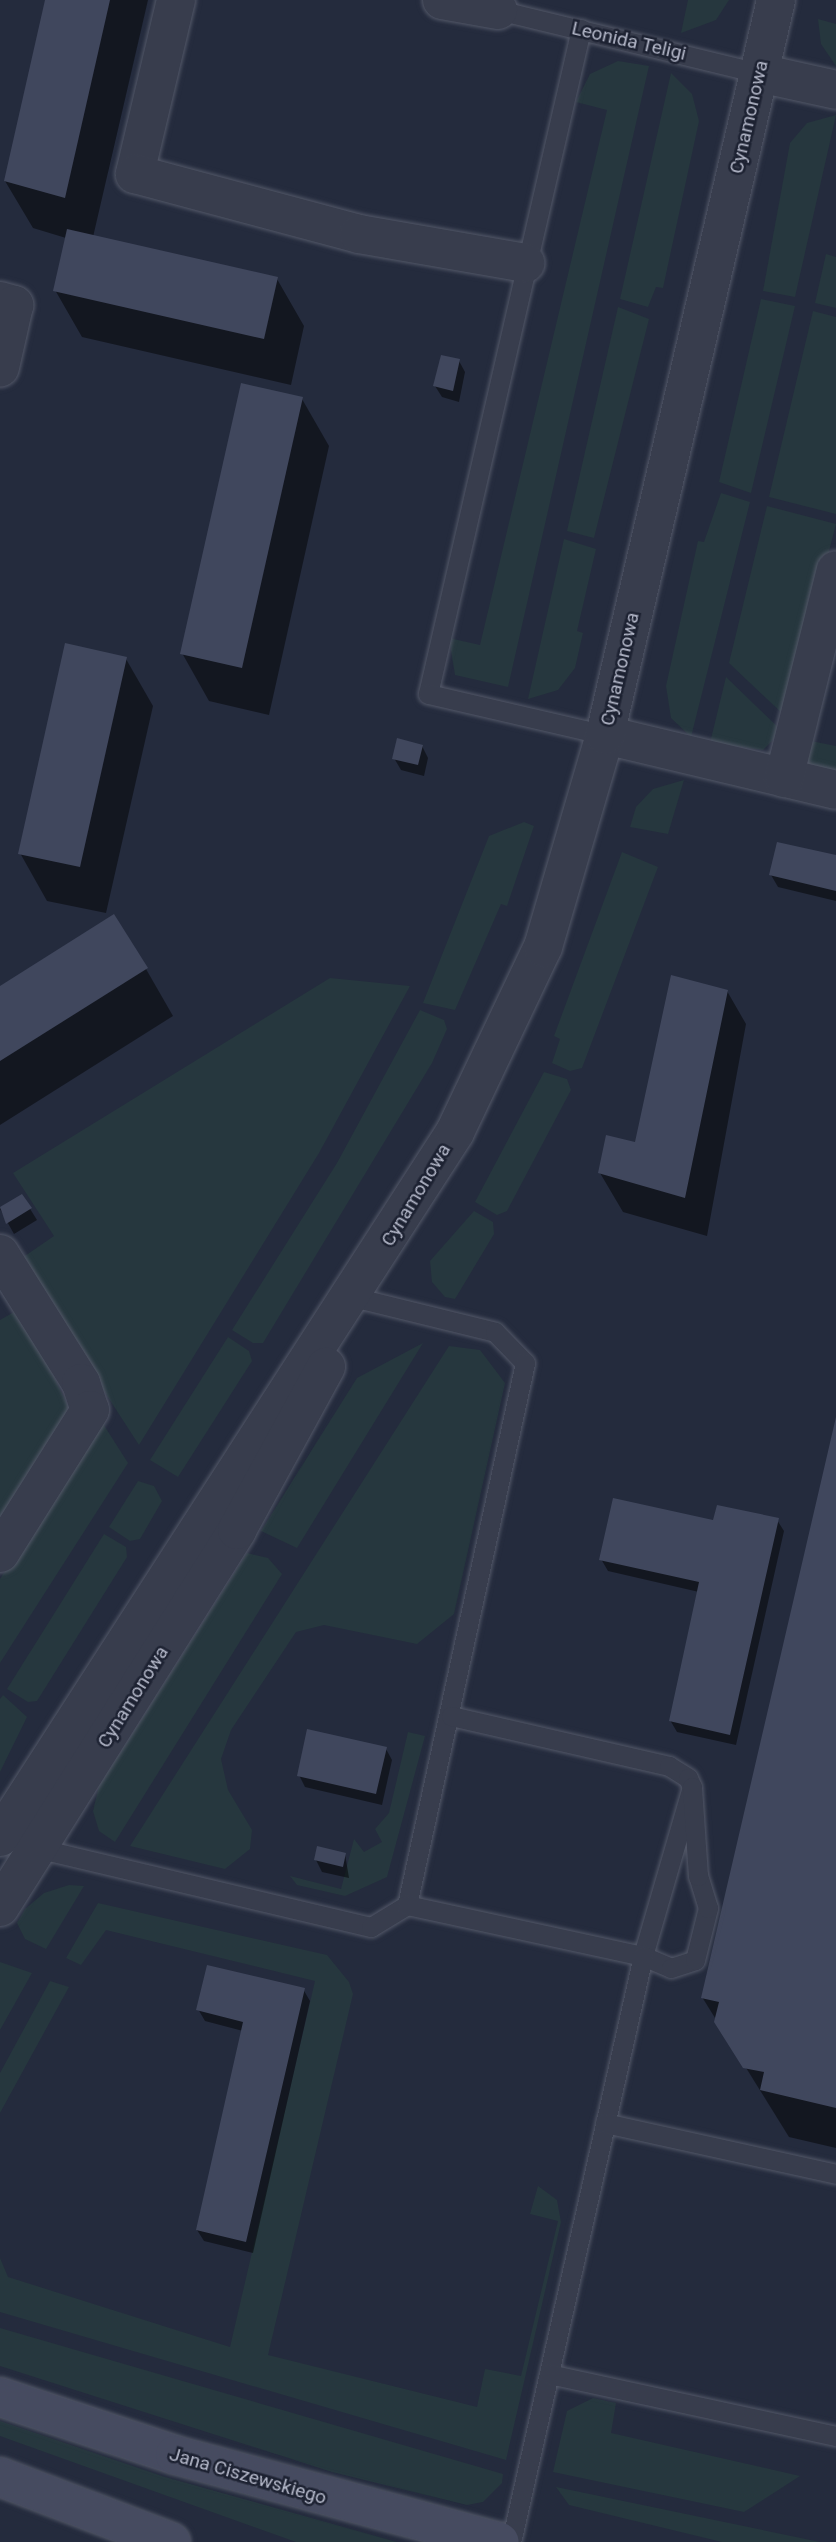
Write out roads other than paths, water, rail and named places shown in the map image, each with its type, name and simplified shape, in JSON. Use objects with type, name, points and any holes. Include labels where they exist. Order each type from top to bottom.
[{"type":"street","points":[[176,0],[135,174],[359,234],[525,263]]},
{"type":"street","points":[[442,0],[498,10]]},
{"type":"street","name":"Cynamonowa","points":[[0,1838],[318,1338],[353,1297],[455,1132],[543,947],[605,735],[776,0]]},
{"type":"street","points":[[759,73],[836,90]]},
{"type":"street","points":[[0,301],[14,305],[0,368]]},
{"type":"street","points":[[784,778],[836,570]]},
{"type":"street","points":[[605,735],[836,790]]},
{"type":"street","points":[[0,1254],[81,1383],[90,1410],[0,1553]]},
{"type":"street","name":"Cynamonowa","points":[[0,1907],[265,1482],[345,1331],[353,1297]]},
{"type":"street","name":"Jana Ciszewskiego","points":[[0,2397],[175,2455],[500,2542]]},
{"type":"street","points":[[0,2477],[171,2542]]},
{"type":"lane","name":"Leonida Teligi","points":[[498,10],[759,73]]},
{"type":"lane","points":[[580,29],[428,694],[605,735]]},
{"type":"lane","points":[[353,1297],[495,1332],[525,1363],[451,1716],[407,1905]]},
{"type":"lane","points":[[0,1838],[371,1927],[407,1905],[643,1956],[671,1968],[695,1960],[708,1908],[698,1877],[692,1787],[669,1766],[451,1716]]},
{"type":"lane","points":[[512,2542],[643,1956],[692,1787]]},
{"type":"lane","points":[[606,2123],[836,2174]]},
{"type":"lane","points":[[549,2374],[836,2436]]}]
